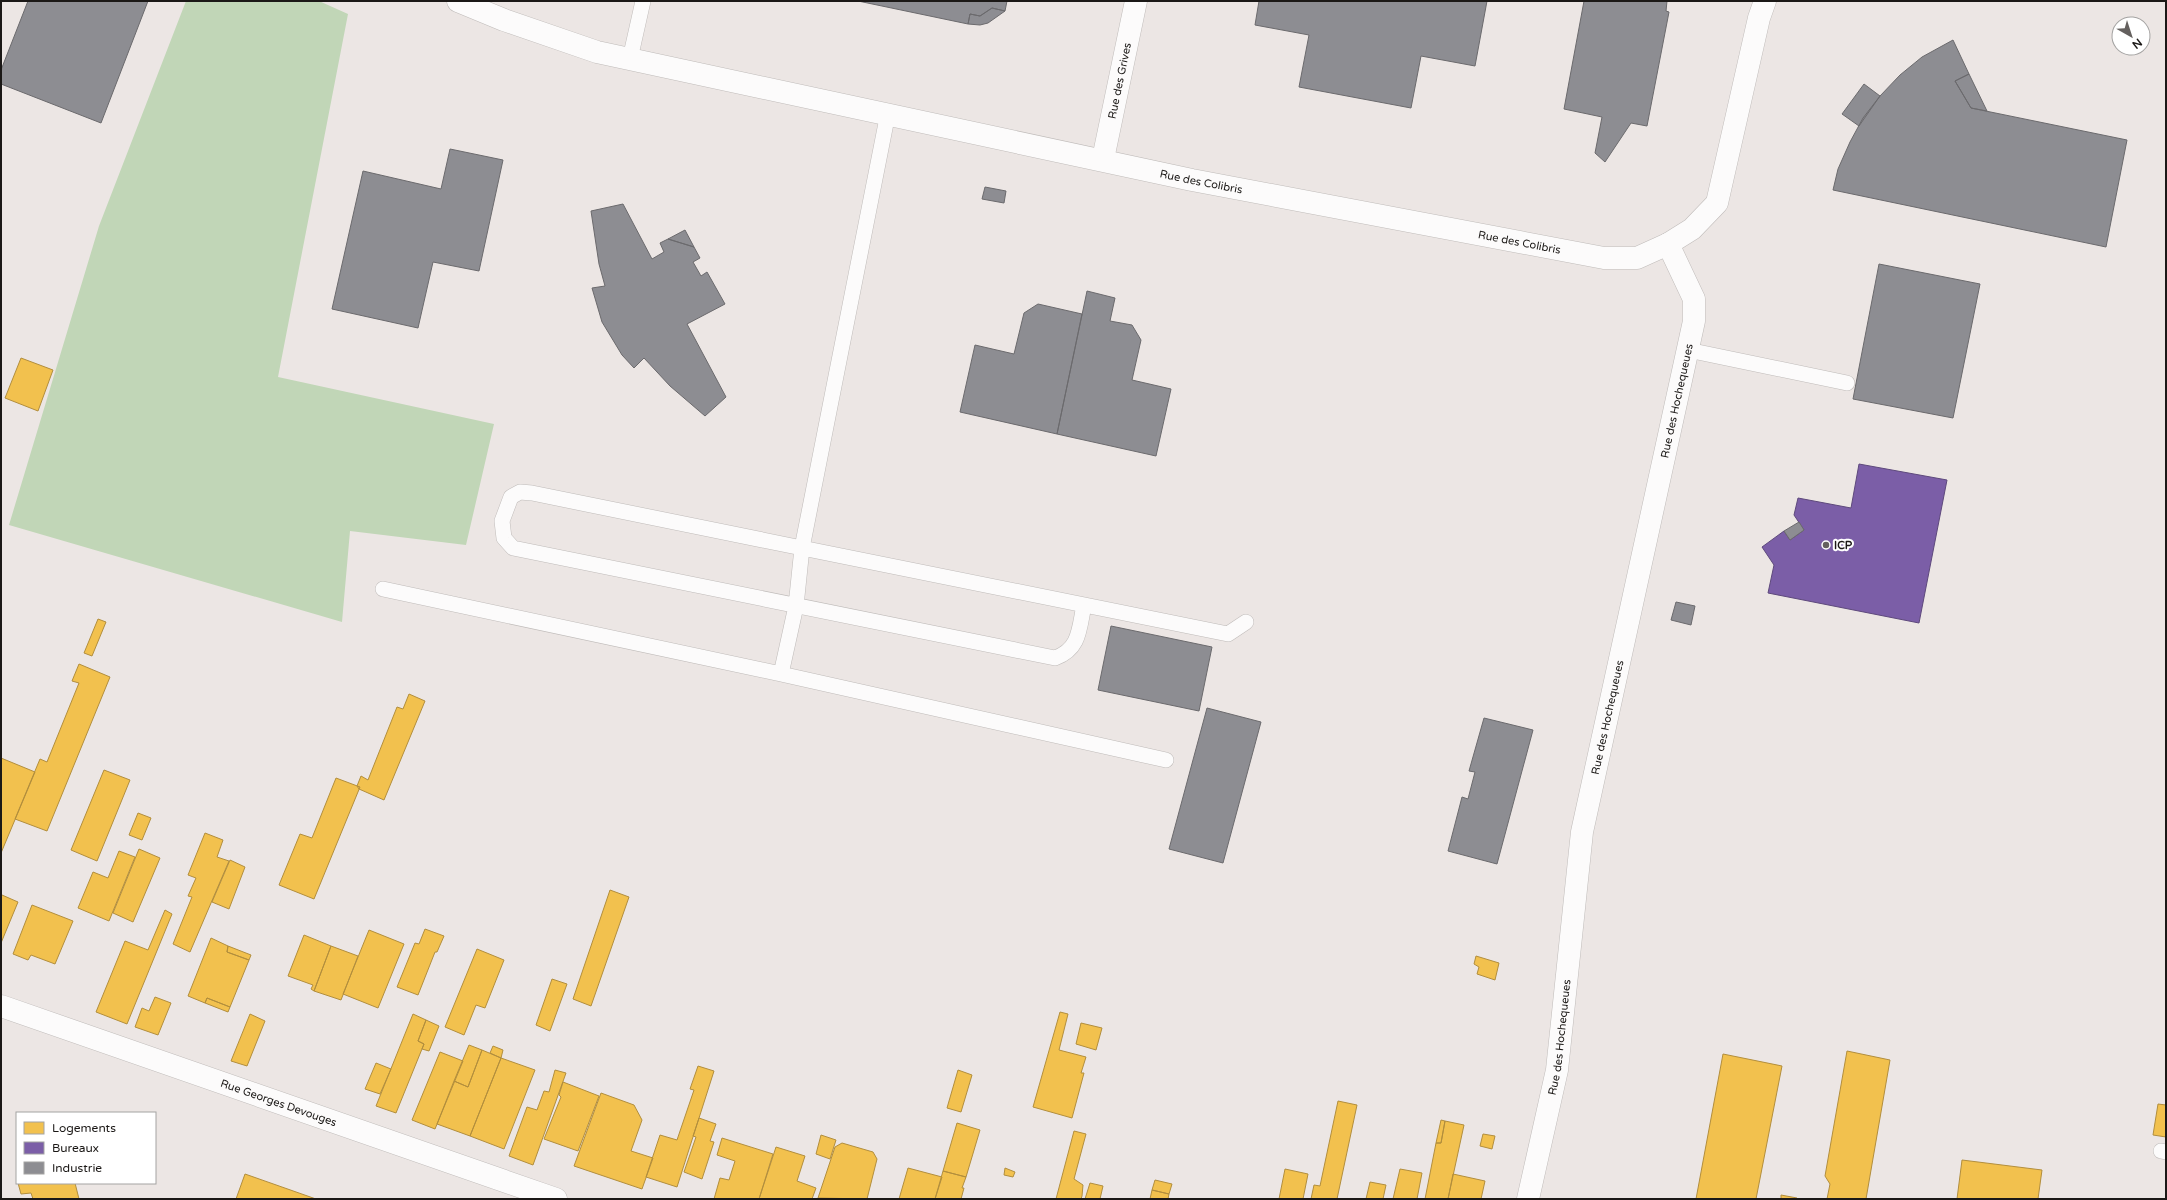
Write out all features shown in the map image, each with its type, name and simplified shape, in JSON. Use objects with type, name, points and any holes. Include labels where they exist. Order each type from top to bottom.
[{"type":"street","name":"Rue des Colibris","points":[[459,1],[504,20],[597,52],[1103,159],[1192,180],[1604,258],[1637,258],[1668,244],[1692,229],[1717,203],[1764,1]]},
{"type":"street","name":"Rue des Grives","points":[[1103,159],[1136,1]]},
{"type":"street","name":"Rue des Hochequeues","points":[[1528,1199],[1557,1070],[1582,832],[1694,321],[1694,299],[1668,244]]},
{"type":"street","name":"Rue Georges Devouges","points":[[1,1006],[556,1199]]},
{"type":"lane","points":[[630,59],[644,1]]},
{"type":"lane","points":[[781,674],[796,606],[802,548],[888,113]]},
{"type":"lane","points":[[1688,350],[1847,383]]},
{"type":"lane","points":[[1084,605],[1077,641],[1066,654],[1055,658],[513,548],[504,538],[502,521],[511,497],[520,492],[532,493],[1228,634],[1246,622]]},
{"type":"lane","points":[[383,589],[781,674],[1166,760]]},
{"type":"green space","points":[[186,1],[319,1],[348,14],[278,377],[494,424],[466,545],[350,531],[342,622],[9,525],[99,226]]},
{"type":"building: Logements","points":[[21,358],[53,370],[38,411],[5,398]]},
{"type":"building: Logements","points":[[98,619],[106,622],[92,656],[84,653]]},
{"type":"building: Logements","points":[[79,664],[110,677],[47,831],[15,819],[40,759],[47,762],[79,683],[72,681]]},
{"type":"building: Logements","points":[[409,694],[425,701],[384,800],[359,789],[357,786],[361,776],[368,780],[397,707],[403,709]]},
{"type":"building: Logements","points":[[1,758],[35,772],[1,853]]},
{"type":"building: Logements","points":[[104,770],[130,780],[97,861],[71,850]]},
{"type":"building: Logements","points":[[336,778],[360,787],[314,899],[279,885],[300,834],[312,838]]},
{"type":"building: Logements","points":[[138,813],[151,818],[142,840],[129,835]]},
{"type":"building: Logements","points":[[205,833],[223,840],[217,857],[229,861],[190,952],[173,944],[192,897],[188,896],[196,878],[188,875]]},
{"type":"building: Logements","points":[[139,849],[160,858],[133,922],[113,913]]},
{"type":"building: Logements","points":[[119,851],[135,857],[109,921],[78,908],[93,872],[108,878]]},
{"type":"building: Logements","points":[[230,860],[245,867],[229,909],[212,902]]},
{"type":"building: Logements","points":[[610,890],[629,897],[591,1006],[573,999]]},
{"type":"building: Logements","points":[[2,895],[18,902],[1,943],[1,896]]},
{"type":"building: Logements","points":[[32,905],[73,921],[55,964],[31,955],[28,960],[13,954]]},
{"type":"building: Logements","points":[[165,910],[172,914],[127,1024],[96,1012],[125,941],[148,950]]},
{"type":"building: Logements","points":[[425,929],[444,936],[437,952],[435,952],[418,995],[397,987],[415,943],[419,944]]},
{"type":"building: Logements","points":[[369,930],[404,944],[378,1008],[343,994]]},
{"type":"building: Logements","points":[[304,935],[331,946],[314,991],[311,989],[313,985],[288,976]]},
{"type":"building: Logements","points":[[211,938],[228,946],[227,952],[249,960],[230,1007],[207,998],[205,1003],[188,996]]},
{"type":"building: Logements","points":[[228,946],[251,955],[249,960],[227,952]]},
{"type":"building: Logements","points":[[331,946],[358,956],[341,1000],[314,991]]},
{"type":"building: Logements","points":[[477,949],[504,960],[485,1008],[476,1005],[464,1035],[445,1027]]},
{"type":"building: Logements","points":[[1476,956],[1499,963],[1495,980],[1477,974],[1479,967],[1474,964]]},
{"type":"building: Logements","points":[[552,979],[567,984],[550,1031],[536,1025]]},
{"type":"building: Logements","points":[[155,997],[171,1003],[158,1035],[135,1027],[142,1008],[149,1011]]},
{"type":"building: Logements","points":[[207,998],[230,1007],[228,1012],[205,1003]]},
{"type":"building: Logements","points":[[1060,1012],[1068,1014],[1059,1050],[1086,1057],[1081,1073],[1084,1073],[1072,1118],[1033,1107]]},
{"type":"building: Logements","points":[[250,1014],[265,1021],[247,1066],[231,1061]]},
{"type":"building: Logements","points":[[413,1014],[426,1020],[418,1041],[424,1044],[396,1113],[376,1106]]},
{"type":"building: Logements","points":[[426,1020],[439,1026],[429,1051],[422,1049],[424,1044],[418,1041]]},
{"type":"building: Logements","points":[[1081,1023],[1102,1028],[1096,1050],[1076,1044]]},
{"type":"building: Logements","points":[[469,1045],[482,1050],[468,1087],[454,1081]]},
{"type":"building: Logements","points":[[493,1046],[503,1050],[501,1058],[490,1053]]},
{"type":"building: Logements","points":[[482,1050],[501,1058],[470,1136],[437,1124],[454,1081],[468,1087]]},
{"type":"building: Logements","points":[[1847,1051],[1890,1060],[1866,1199],[1827,1199],[1830,1184],[1825,1176]]},
{"type":"building: Logements","points":[[440,1052],[463,1061],[435,1129],[412,1120]]},
{"type":"building: Logements","points":[[1723,1054],[1782,1066],[1756,1199],[1696,1199]]},
{"type":"building: Logements","points":[[501,1058],[535,1070],[504,1149],[470,1136]]},
{"type":"building: Logements","points":[[376,1063],[391,1069],[380,1094],[365,1089]]},
{"type":"building: Logements","points":[[698,1066],[714,1071],[677,1187],[646,1177],[660,1135],[677,1140],[694,1090],[690,1089]]},
{"type":"building: Logements","points":[[555,1070],[566,1073],[533,1165],[509,1156],[527,1107],[537,1110],[544,1091],[549,1092]]},
{"type":"building: Logements","points":[[958,1070],[972,1075],[961,1112],[947,1108]]},
{"type":"building: Logements","points":[[563,1082],[599,1096],[578,1151],[544,1139],[561,1097],[559,1095]]},
{"type":"building: Logements","points":[[601,1093],[634,1105],[642,1120],[631,1151],[653,1158],[642,1189],[574,1166]]},
{"type":"building: Logements","points":[[1338,1101],[1357,1105],[1337,1199],[1311,1199],[1314,1185],[1320,1186]]},
{"type":"building: Logements","points":[[2158,1104],[2166,1105],[2166,1137],[2153,1135]]},
{"type":"building: Logements","points":[[699,1118],[716,1124],[710,1141],[714,1142],[702,1179],[684,1172],[696,1137],[693,1136]]},
{"type":"building: Logements","points":[[1441,1120],[1445,1121],[1441,1143],[1436,1143]]},
{"type":"building: Logements","points":[[1445,1121],[1464,1125],[1448,1199],[1425,1199],[1436,1143],[1441,1143]]},
{"type":"building: Logements","points":[[957,1123],[980,1130],[966,1177],[943,1171]]},
{"type":"building: Logements","points":[[1074,1131],[1086,1134],[1074,1179],[1083,1185],[1082,1196],[1081,1199],[1056,1199]]},
{"type":"building: Logements","points":[[1483,1134],[1495,1136],[1492,1149],[1480,1146]]},
{"type":"building: Logements","points":[[821,1135],[836,1140],[830,1159],[816,1154]]},
{"type":"building: Logements","points":[[722,1138],[773,1154],[759,1199],[714,1199],[720,1178],[729,1180],[735,1161],[717,1155]]},
{"type":"building: Logements","points":[[842,1143],[873,1152],[877,1159],[867,1199],[818,1198],[835,1147]]},
{"type":"building: Logements","points":[[776,1147],[805,1156],[797,1181],[816,1188],[812,1199],[759,1199]]},
{"type":"building: Logements","points":[[1962,1160],[2042,1170],[2038,1199],[1957,1199]]},
{"type":"building: Logements","points":[[908,1168],[942,1177],[935,1199],[899,1199]]},
{"type":"building: Logements","points":[[1005,1168],[1015,1172],[1013,1177],[1004,1175]]},
{"type":"building: Logements","points":[[1285,1169],[1308,1174],[1303,1199],[1279,1199]]},
{"type":"building: Logements","points":[[1400,1169],[1422,1173],[1417,1199],[1393,1199]]},
{"type":"building: Logements","points":[[943,1171],[966,1177],[962,1188],[964,1188],[961,1199],[935,1199]]},
{"type":"building: Logements","points":[[245,1174],[316,1199],[236,1199]]},
{"type":"building: Logements","points":[[1453,1174],[1485,1181],[1481,1199],[1448,1199]]},
{"type":"building: Logements","points":[[1155,1180],[1172,1184],[1169,1194],[1152,1190]]},
{"type":"building: Logements","points":[[1370,1182],[1386,1185],[1383,1199],[1366,1199]]},
{"type":"building: Logements","points":[[1090,1183],[1103,1186],[1100,1199],[1085,1199]]},
{"type":"building: Logements","points":[[18,1184],[75,1184],[79,1199],[33,1199],[31,1193],[21,1194]]},
{"type":"building: Logements","points":[[1152,1190],[1169,1194],[1168,1199],[1150,1199]]},
{"type":"building: Logements","points":[[1781,1195],[1797,1198],[1797,1199],[1781,1199]]},
{"type":"building: Bureaux","points":[[1859,464],[1947,480],[1919,623],[1768,593],[1774,565],[1762,547],[1784,531],[1790,540],[1804,530],[1794,515],[1798,498],[1851,508]]},
{"type":"building: Industrie","points":[[28,1],[148,1],[101,123],[1,84],[1,70]]},
{"type":"building: Industrie","points":[[858,1],[1007,1],[1005,11],[992,8],[980,16],[970,14],[968,24]]},
{"type":"building: Industrie","points":[[1259,1],[1487,1],[1475,66],[1421,56],[1411,108],[1299,87],[1309,35],[1255,25]]},
{"type":"building: Industrie","points":[[1584,1],[1667,1],[1666,11],[1669,12],[1647,126],[1631,123],[1605,162],[1595,153],[1602,117],[1564,109]]},
{"type":"building: Industrie","points":[[992,8],[1005,11],[988,23],[980,25],[968,24],[970,14],[980,16]]},
{"type":"building: Industrie","points":[[1953,40],[1969,74],[1955,81],[1971,108],[2127,140],[2106,247],[1833,190],[1838,169],[1850,142],[1863,118],[1880,96],[1900,75],[1922,57]]},
{"type":"building: Industrie","points":[[1969,74],[1987,111],[1971,108],[1955,81]]},
{"type":"building: Industrie","points":[[1864,84],[1880,96],[1859,126],[1842,114]]},
{"type":"building: Industrie","points":[[450,149],[503,160],[479,271],[433,262],[418,328],[332,309],[363,171],[441,189]]},
{"type":"building: Industrie","points":[[985,187],[1006,191],[1004,203],[982,199]]},
{"type":"building: Industrie","points":[[623,204],[652,259],[664,252],[660,243],[668,239],[694,247],[700,258],[693,262],[701,276],[707,272],[725,304],[687,324],[726,397],[705,416],[670,386],[644,358],[634,368],[622,355],[602,322],[592,288],[605,286],[599,264],[591,211]]},
{"type":"building: Industrie","points":[[685,230],[694,247],[668,239]]},
{"type":"building: Industrie","points":[[1879,264],[1980,284],[1953,418],[1853,399]]},
{"type":"building: Industrie","points":[[1087,291],[1115,298],[1110,321],[1132,325],[1141,340],[1132,380],[1171,389],[1156,456],[1057,434]]},
{"type":"building: Industrie","points":[[1038,304],[1082,314],[1057,434],[960,412],[975,345],[1014,354],[1024,313]]},
{"type":"building: Industrie","points":[[1799,522],[1804,530],[1790,540],[1784,531]]},
{"type":"building: Industrie","points":[[1676,602],[1695,606],[1691,625],[1671,620]]},
{"type":"building: Industrie","points":[[1111,626],[1212,647],[1199,711],[1098,690]]},
{"type":"building: Industrie","points":[[1207,708],[1261,722],[1223,863],[1169,849]]},
{"type":"building: Industrie","points":[[1484,718],[1533,730],[1497,864],[1448,851],[1462,797],[1468,799],[1475,772],[1469,771]]},
{"type":"place","name":"ICP","points":[[1826,545]]}]
